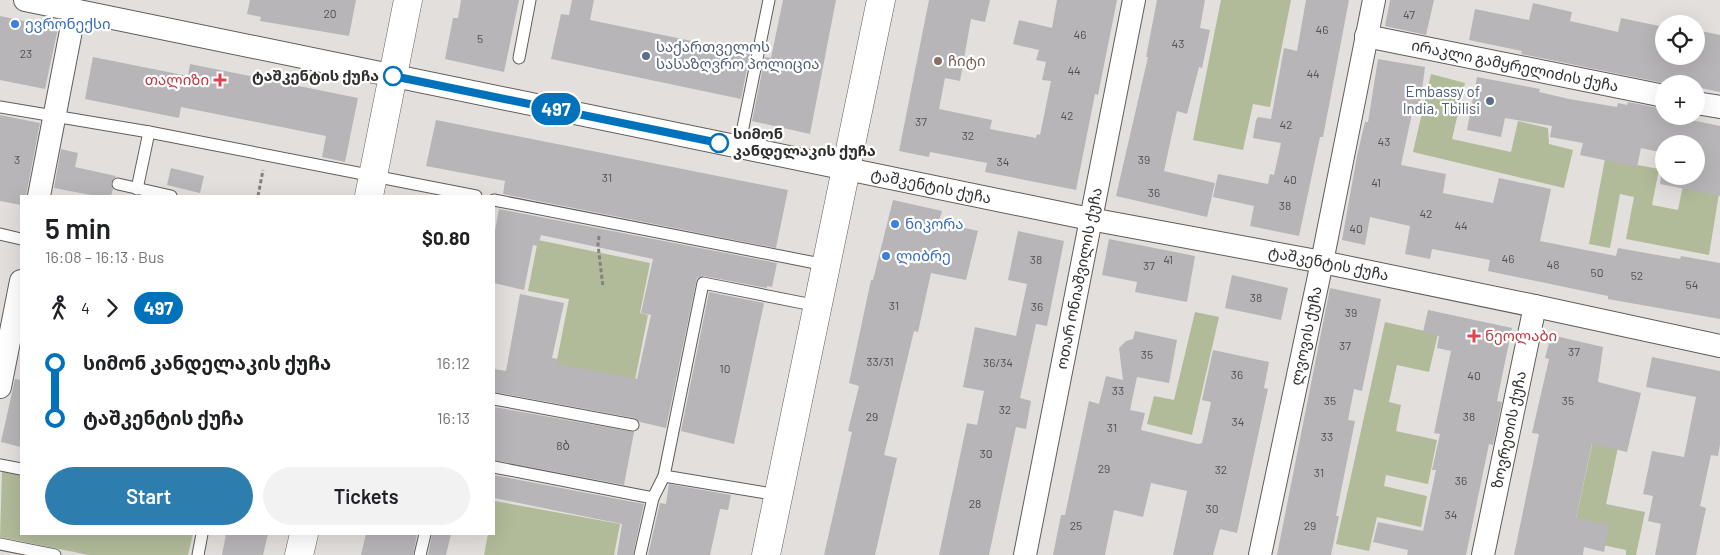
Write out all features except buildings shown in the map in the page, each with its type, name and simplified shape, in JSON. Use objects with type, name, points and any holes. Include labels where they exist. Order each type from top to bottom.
[{"type":"main road","points":[[371,186],[408,0]]},
{"type":"main road","points":[[766,555],[881,0]]},
{"type":"main road","points":[[299,555],[304,535]]},
{"type":"street","name":"ტაშკენტის ქუჩა","points":[[25,0],[1090,219],[1322,262],[1720,346]]},
{"type":"street","name":"ოთარ ონიაშვილის ქუჩა","points":[[1025,555],[1134,0]]},
{"type":"street","name":"ლვოვის ქუჩა","points":[[1260,555],[1322,262],[1374,0]]},
{"type":"street","points":[[39,195],[75,10]]},
{"type":"street","name":"ირაკლი გამყრელიძის ქუჩა","points":[[1366,36],[1655,94]]},
{"type":"street","points":[[1705,105],[1720,108]]},
{"type":"street","points":[[0,387],[20,286]]},
{"type":"street","name":"ზოვრეთის ქუჩა","points":[[1483,555],[1535,306]]},
{"type":"lane","points":[[519,58],[530,0]]},
{"type":"lane","points":[[739,147],[769,0]]},
{"type":"lane","points":[[0,108],[54,117],[81,119],[149,132],[371,186],[466,195]]},
{"type":"lane","points":[[137,189],[149,132]]},
{"type":"lane","points":[[118,184],[166,195]]},
{"type":"lane","points":[[495,202],[826,265]]},
{"type":"lane","points":[[0,234],[20,238]]},
{"type":"lane","points":[[640,555],[653,498],[664,476],[702,283],[818,306]]},
{"type":"lane","points":[[495,399],[633,425]]},
{"type":"lane","points":[[0,465],[20,469]]},
{"type":"lane","points":[[495,467],[653,498]]},
{"type":"lane","points":[[664,476],[778,495]]},
{"type":"lane","points":[[198,555],[202,535]]},
{"type":"lane","points":[[420,555],[425,535]]},
{"type":"lane","points":[[0,544],[56,555]]},
{"type":"path","points":[[258,195],[261,180]]},
{"type":"path","points":[[602,221],[598,245],[603,287]]},
{"type":"green space","points":[[1221,0],[1291,0],[1270,107],[1253,104],[1243,150],[1193,140]]},
{"type":"green space","points":[[1431,74],[1465,83],[1452,139],[1511,152],[1518,121],[1548,128],[1549,144],[1573,150],[1564,188],[1413,152]]},
{"type":"green space","points":[[1605,159],[1655,168],[1656,185],[1652,205],[1678,210],[1683,185],[1705,184],[1720,187],[1709,255],[1626,239],[1634,197],[1620,194],[1610,248],[1589,244]]},
{"type":"green space","points":[[538,240],[650,263],[640,313],[648,315],[635,380],[556,365],[569,299],[528,291]]},
{"type":"green space","points":[[1195,312],[1219,317],[1192,435],[1147,424],[1154,396],[1174,400]]},
{"type":"green space","points":[[1385,322],[1438,334],[1429,372],[1397,365],[1389,402],[1401,405],[1396,431],[1437,440],[1428,484],[1386,475],[1384,486],[1427,496],[1421,527],[1377,517],[1369,551],[1336,544]]},
{"type":"green space","points":[[1602,400],[1627,405],[1606,504],[1645,512],[1636,555],[1626,555],[1626,550],[1584,541],[1575,523]]},
{"type":"green space","points":[[2,471],[20,475],[20,535],[193,535],[188,555],[89,555],[0,537]]},
{"type":"green space","points":[[495,501],[620,524],[614,555],[484,555],[488,535],[495,535]]},
{"type":"bus line","name":"497","points":[[393,76],[719,143]]},
{"type":"place","name":"ევრონექსი","points":[[15,24]]},
{"type":"place","name":"საქართველოს სასაზღვრო პოლიცია","points":[[646,56]]},
{"type":"place","name":"ჩიტი","points":[[938,61]]},
{"type":"place","name":"ტაშკენტის ქუჩა","points":[[393,76]]},
{"type":"place","name":"თალიზი","points":[[220,80]]},
{"type":"place","name":"Embassy of India, Tbilisi","points":[[1490,101]]},
{"type":"place","name":"სიმონ კანდელაკის ქუჩა","points":[[719,143]]},
{"type":"place","name":"ნიკორა","points":[[895,224]]},
{"type":"place","name":"ლიბრე","points":[[886,256]]},
{"type":"place","name":"ნეოლაბი","points":[[1474,336]]}]
